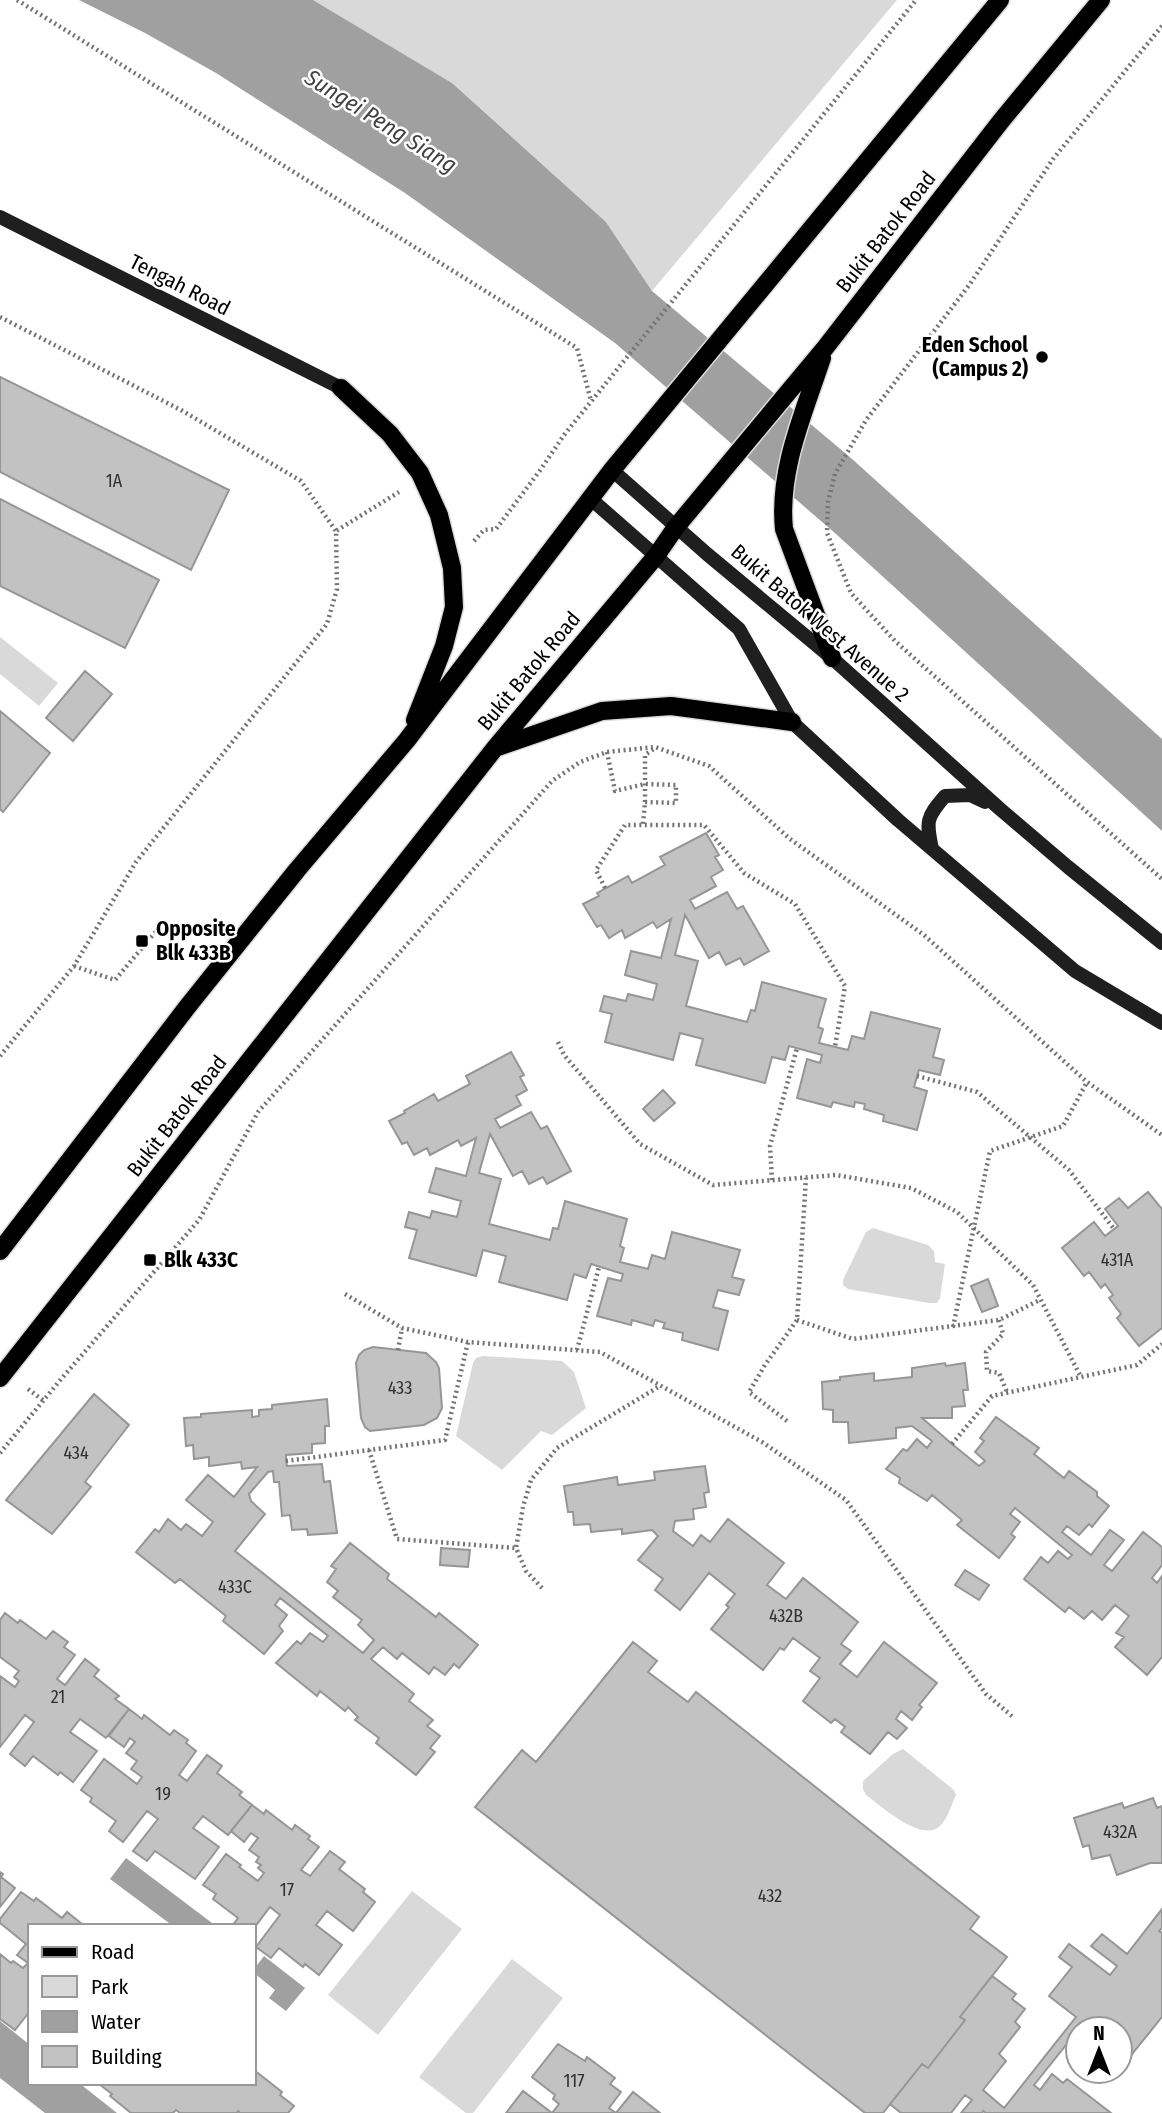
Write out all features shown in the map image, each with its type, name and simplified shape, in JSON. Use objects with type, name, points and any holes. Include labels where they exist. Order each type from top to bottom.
[{"type":"main road","points":[[0,1251],[263,912],[407,740],[612,470],[1000,0]]},
{"type":"main road","name":"Bukit Batok Road","points":[[0,1378],[495,748],[825,348],[1002,121],[1101,0]]},
{"type":"main road","name":"Tengah Road","points":[[0,217],[341,388]]},
{"type":"main road","points":[[825,348],[789,459],[782,508],[783,529],[832,658]]},
{"type":"main road","points":[[341,388],[390,434],[420,473],[439,515],[452,568],[454,607],[444,646],[407,740]]},
{"type":"main road","name":"Bukit Batok West Avenue 2","points":[[612,470],[832,658],[1000,809],[1162,943]]},
{"type":"main road","points":[[590,499],[739,629],[792,722],[932,849],[1075,971],[1162,1023]]},
{"type":"main road","points":[[495,748],[602,711],[671,706],[792,722]]},
{"type":"main road","name":"Bukit Batok West Avenue 2","points":[[932,849],[927,825],[933,810],[945,796],[970,795],[1000,809]]},
{"type":"path","points":[[17,0],[577,348],[591,401]]},
{"type":"path","points":[[452,568],[484,530],[496,529],[564,435],[916,0]]},
{"type":"path","points":[[1162,26],[1053,159],[970,284],[866,420],[835,474],[828,502],[827,533],[851,593],[895,641],[1162,879]]},
{"type":"path","points":[[0,317],[181,410],[301,481],[336,531],[337,589],[327,624],[136,862],[74,966],[0,1056]]},
{"type":"path","points":[[336,531],[402,490]]},
{"type":"path","points":[[643,825],[645,755],[655,747]]},
{"type":"path","points":[[0,1453],[199,1220],[258,1112],[552,781],[580,762],[607,752],[655,747],[709,766],[790,839],[924,935],[1087,1082],[1162,1135]]},
{"type":"path","points":[[607,752],[615,791],[645,784],[676,785],[676,803],[645,802]]},
{"type":"path","points":[[606,888],[596,870],[625,825],[704,825],[744,873],[795,904],[845,986],[835,1047]]},
{"type":"path","points":[[714,847],[721,844]]},
{"type":"path","points":[[74,966],[116,981],[163,923]]},
{"type":"path","points":[[558,1042],[564,1055],[640,1144],[713,1185],[836,1175],[911,1188],[957,1212],[1033,1285],[1081,1377]]},
{"type":"path","points":[[772,1180],[770,1146],[797,1048]]},
{"type":"path","points":[[917,1076],[976,1092],[1069,1170],[1114,1229]]},
{"type":"path","points":[[953,1327],[990,1151],[1063,1126],[1087,1082]]},
{"type":"path","points":[[787,1421],[749,1392],[797,1320],[806,1178]]},
{"type":"path","points":[[577,1350],[599,1267]]},
{"type":"path","points":[[345,1294],[402,1328],[468,1342],[600,1352],[762,1442],[846,1500],[986,1694],[1013,1717]]},
{"type":"path","points":[[797,1320],[853,1339],[999,1320],[1040,1300]]},
{"type":"path","points":[[999,1320],[1003,1334],[986,1352],[986,1371],[999,1373],[1007,1392]]},
{"type":"path","points":[[398,1350],[402,1328]]},
{"type":"path","points":[[286,1461],[445,1440],[468,1342]]},
{"type":"path","points":[[952,1444],[992,1396],[1137,1365],[1162,1344]]},
{"type":"path","points":[[542,1588],[526,1571],[516,1548],[531,1480],[557,1448],[660,1385]]},
{"type":"path","points":[[369,1450],[397,1539],[516,1548]]},
{"type":"green space","points":[[313,0],[897,0],[652,291],[606,222],[452,83]]},
{"type":"green space","points":[[0,637],[58,683],[39,706],[0,674]]},
{"type":"green space","points":[[873,1228],[928,1245],[934,1251],[935,1262],[945,1264],[937,1303],[848,1289],[843,1285],[866,1232]]},
{"type":"green space","points":[[483,1356],[562,1361],[574,1372],[586,1408],[552,1435],[541,1431],[502,1470],[456,1436],[473,1363],[476,1358]]},
{"type":"green space","points":[[903,1749],[954,1790],[956,1795],[943,1822],[934,1830],[924,1830],[903,1822],[866,1795],[863,1789],[863,1781],[893,1754]]},
{"type":"green space","points":[[412,1891],[462,1929],[378,2035],[328,1995]]},
{"type":"green space","points":[[512,1959],[563,1998],[473,2113],[466,2113],[419,2077]]},
{"type":"water","name":"Sungei Peng Siang","points":[[79,0],[313,0],[452,83],[606,222],[652,291],[851,458],[1162,739],[1162,831],[836,534],[615,343],[405,193],[216,73]]},
{"type":"water","points":[[126,1858],[213,1924],[170,1924],[110,1879]]},
{"type":"water","points":[[264,1956],[305,1988],[286,2011],[269,1998],[275,1990],[256,1975],[256,1966]]},
{"type":"water","points":[[0,2021],[28,2043],[28,2085],[82,2085],[117,2113],[45,2113],[0,2078]]},
{"type":"building","points":[[0,377],[229,490],[191,570],[0,472]]},
{"type":"building","points":[[0,499],[159,580],[125,648],[0,586]]},
{"type":"building","points":[[85,671],[112,694],[73,741],[46,718]]},
{"type":"building","points":[[0,711],[50,753],[3,812],[0,809]]},
{"type":"building","points":[[706,833],[719,855],[715,857],[723,870],[711,877],[716,886],[690,900],[695,909],[727,892],[737,909],[743,906],[769,951],[744,965],[740,958],[726,965],[719,952],[709,958],[685,915],[675,955],[698,961],[686,1006],[747,1022],[751,1010],[755,1011],[762,982],[826,999],[818,1027],[823,1029],[819,1043],[848,1050],[852,1036],[864,1039],[871,1012],[940,1029],[933,1057],[944,1060],[940,1075],[919,1070],[914,1087],[927,1091],[917,1130],[883,1121],[884,1115],[864,1109],[865,1104],[855,1102],[854,1107],[833,1102],[831,1107],[797,1098],[807,1059],[820,1063],[822,1055],[789,1046],[785,1060],[772,1057],[765,1083],[696,1065],[703,1039],[680,1033],[673,1060],[605,1042],[612,1014],[600,1011],[604,996],[626,1001],[628,994],[653,1000],[657,984],[625,975],[631,951],[661,958],[671,919],[657,928],[653,922],[625,938],[622,930],[609,938],[601,925],[597,927],[583,904],[628,876],[632,883],[665,865],[660,857]]},
{"type":"building","points":[[511,1052],[524,1075],[520,1077],[527,1090],[516,1096],[521,1105],[495,1119],[500,1128],[531,1112],[541,1129],[547,1126],[571,1171],[547,1184],[543,1177],[529,1184],[522,1171],[513,1176],[490,1134],[479,1173],[501,1179],[489,1224],[550,1240],[553,1228],[558,1229],[565,1201],[627,1219],[620,1246],[624,1248],[620,1262],[648,1269],[652,1255],[665,1259],[672,1232],[740,1250],[732,1277],[744,1280],[739,1295],[718,1290],[713,1307],[728,1311],[718,1350],[682,1340],[683,1333],[663,1328],[665,1323],[655,1320],[653,1326],[632,1320],[631,1325],[597,1316],[608,1278],[621,1281],[623,1274],[591,1264],[586,1278],[574,1274],[567,1300],[499,1282],[506,1256],[483,1250],[476,1276],[409,1258],[417,1230],[405,1227],[409,1212],[430,1218],[432,1211],[457,1217],[461,1201],[429,1192],[436,1168],[466,1176],[476,1138],[461,1146],[458,1140],[430,1155],[427,1148],[414,1155],[407,1142],[402,1144],[389,1121],[434,1094],[438,1101],[470,1084],[466,1076]]},
{"type":"building","points":[[663,1090],[675,1103],[654,1121],[643,1109]]},
{"type":"building","points":[[1148,1192],[1162,1209],[1162,1328],[1139,1346],[1117,1318],[1121,1314],[1109,1298],[1113,1295],[1105,1284],[1101,1288],[1089,1272],[1084,1276],[1062,1248],[1094,1222],[1105,1236],[1118,1226],[1105,1209],[1119,1198],[1128,1208]]},
{"type":"building","points":[[988,1279],[998,1306],[982,1312],[971,1286]]},
{"type":"building","points":[[373,1347],[426,1353],[436,1362],[439,1368],[442,1408],[437,1418],[424,1425],[370,1431],[365,1427],[361,1418],[356,1363],[364,1350]]},
{"type":"building","points":[[945,1363],[946,1366],[965,1363],[968,1390],[963,1390],[965,1406],[952,1407],[952,1418],[922,1418],[952,1444],[979,1466],[985,1461],[975,1452],[984,1441],[980,1438],[996,1417],[1039,1448],[1034,1454],[1064,1478],[1069,1471],[1097,1492],[1097,1496],[1109,1506],[1092,1527],[1089,1524],[1079,1535],[1067,1526],[1062,1532],[1091,1555],[1110,1530],[1124,1540],[1104,1565],[1112,1571],[1143,1532],[1162,1547],[1162,1565],[1152,1578],[1157,1583],[1162,1576],[1162,1657],[1147,1675],[1115,1647],[1124,1637],[1116,1633],[1129,1616],[1115,1605],[1102,1620],[1092,1611],[1084,1619],[1069,1607],[1065,1612],[1024,1579],[1041,1557],[1048,1563],[1058,1551],[1068,1559],[1072,1555],[1015,1508],[1010,1514],[1020,1522],[1011,1534],[1015,1537],[999,1558],[957,1525],[962,1520],[932,1495],[927,1501],[899,1483],[900,1478],[886,1469],[903,1449],[907,1451],[917,1439],[927,1448],[932,1441],[912,1426],[896,1428],[896,1438],[849,1443],[848,1422],[833,1422],[833,1410],[823,1409],[822,1382],[874,1373],[874,1381],[912,1377],[912,1368]]},
{"type":"building","points":[[94,1394],[129,1425],[85,1482],[91,1487],[52,1534],[6,1500]]},
{"type":"building","points":[[327,1399],[329,1426],[325,1426],[325,1443],[312,1444],[312,1453],[286,1455],[286,1461],[287,1466],[322,1464],[324,1482],[330,1481],[337,1533],[308,1535],[307,1529],[292,1530],[290,1515],[282,1516],[279,1482],[274,1482],[273,1471],[268,1472],[249,1494],[251,1501],[265,1514],[235,1551],[363,1653],[374,1640],[358,1625],[362,1620],[333,1597],[338,1591],[327,1582],[336,1569],[331,1566],[350,1543],[389,1574],[387,1579],[436,1617],[439,1613],[478,1645],[459,1668],[454,1664],[445,1675],[434,1667],[429,1674],[402,1653],[397,1659],[383,1647],[371,1659],[414,1694],[409,1701],[433,1720],[427,1726],[440,1736],[430,1748],[435,1752],[416,1775],[376,1743],[379,1738],[355,1720],[358,1717],[348,1707],[345,1711],[320,1691],[317,1696],[276,1663],[297,1641],[301,1644],[310,1633],[323,1642],[328,1636],[280,1598],[275,1605],[287,1615],[279,1626],[283,1631],[264,1654],[223,1621],[226,1616],[180,1579],[175,1583],[136,1552],[155,1529],[159,1532],[168,1519],[181,1530],[186,1524],[202,1536],[213,1522],[186,1500],[208,1475],[234,1497],[257,1467],[242,1469],[241,1462],[209,1466],[209,1457],[194,1459],[193,1445],[186,1446],[184,1418],[252,1410],[252,1417],[259,1416],[259,1410],[272,1409],[272,1405]]},
{"type":"building","points":[[705,1466],[709,1492],[704,1493],[706,1507],[693,1509],[694,1519],[675,1521],[673,1531],[693,1546],[701,1535],[710,1542],[728,1519],[784,1563],[767,1585],[786,1599],[803,1578],[858,1622],[841,1644],[851,1651],[840,1664],[857,1677],[884,1642],[937,1683],[919,1705],[922,1707],[912,1720],[901,1711],[896,1719],[907,1728],[897,1739],[888,1732],[870,1754],[841,1732],[845,1727],[835,1719],[831,1723],[803,1701],[820,1678],[810,1671],[820,1658],[793,1638],[784,1650],[780,1648],[763,1670],[711,1629],[729,1607],[726,1605],[735,1594],[709,1573],[680,1610],[655,1590],[663,1579],[638,1560],[658,1536],[652,1530],[622,1534],[622,1529],[591,1532],[590,1524],[574,1525],[573,1512],[568,1512],[564,1486],[617,1477],[618,1485],[655,1480],[654,1472]]},
{"type":"building","points":[[441,1548],[470,1550],[468,1567],[440,1565]]},
{"type":"building","points":[[965,1570],[989,1585],[979,1600],[955,1585]]},
{"type":"building","points":[[5,1613],[18,1623],[20,1620],[46,1639],[53,1631],[68,1642],[64,1647],[75,1655],[57,1679],[65,1685],[85,1659],[99,1670],[94,1676],[119,1696],[115,1699],[129,1709],[106,1738],[80,1719],[70,1732],[97,1751],[73,1782],[60,1772],[58,1775],[33,1756],[25,1766],[10,1754],[34,1722],[25,1715],[0,1747],[0,1676],[15,1687],[19,1681],[14,1677],[19,1671],[0,1657],[0,1620]]},
{"type":"building","points":[[633,1642],[657,1661],[648,1672],[688,1702],[696,1692],[979,1917],[970,1929],[1007,1957],[960,2017],[965,2020],[928,2068],[922,2064],[883,2113],[865,2113],[475,1807],[522,1750],[536,1762]]},
{"type":"building","points":[[129,1709],[142,1719],[144,1715],[170,1735],[174,1730],[188,1740],[186,1743],[196,1751],[179,1775],[187,1781],[207,1755],[222,1766],[217,1773],[242,1792],[239,1795],[252,1805],[228,1835],[203,1816],[193,1828],[219,1847],[195,1879],[155,1851],[147,1861],[133,1851],[158,1819],[147,1811],[123,1842],[109,1831],[116,1821],[90,1802],[92,1798],[81,1790],[104,1759],[137,1784],[142,1777],[131,1769],[137,1761],[126,1753],[135,1742],[130,1738],[124,1747],[109,1736]]},
{"type":"building","points":[[1153,1798],[1157,1808],[1162,1806],[1162,1863],[1150,1863],[1117,1875],[1110,1855],[1092,1859],[1089,1845],[1083,1847],[1074,1818],[1122,1803],[1124,1808]]},
{"type":"building","points":[[252,1805],[264,1814],[266,1810],[292,1830],[295,1825],[319,1847],[301,1870],[310,1876],[330,1851],[345,1862],[339,1869],[365,1889],[363,1892],[375,1902],[353,1931],[327,1911],[316,1925],[342,1945],[319,1975],[305,1964],[303,1967],[279,1948],[271,1958],[256,1947],[280,1915],[270,1907],[256,1925],[234,1924],[238,1918],[213,1899],[216,1894],[203,1885],[226,1854],[258,1881],[264,1873],[258,1868],[261,1865],[256,1862],[259,1857],[249,1850],[258,1838],[251,1833],[244,1842],[231,1831]]},
{"type":"building","points":[[0,1872],[3,1874],[1,1877],[15,1888],[0,1907]]},
{"type":"building","points":[[21,1892],[34,1901],[36,1898],[62,1918],[67,1912],[82,1924],[28,1924],[28,1963],[17,1955],[26,1944],[0,1923],[0,1919]]},
{"type":"building","points":[[1162,1909],[1162,1928],[1159,1931],[1162,1933],[1162,2017],[1134,2052],[1134,2015],[1073,2015],[1049,1996],[1072,1967],[1059,1957],[1069,1944],[1110,1975],[1117,1966],[1091,1946],[1102,1934],[1127,1954]]},
{"type":"building","points":[[0,1954],[23,1968],[28,1963],[28,2014],[15,2030],[0,2019]]},
{"type":"building","points":[[992,1976],[1016,1994],[1012,1999],[1025,2009],[1015,2022],[1020,2027],[999,2054],[1006,2061],[983,2090],[1004,2108],[1064,2032],[1064,2048],[1034,2085],[1040,2090],[1052,2074],[1064,2082],[1064,2085],[1075,2085],[1111,2113],[961,2113],[972,2100],[965,2095],[951,2113],[901,2113],[890,2104],[922,2064],[928,2068],[965,2020],[960,2017]]},
{"type":"building","points":[[558,2044],[585,2061],[587,2057],[615,2078],[610,2084],[621,2092],[609,2108],[616,2113],[552,2113],[559,2104],[553,2099],[555,2095],[532,2077]]},
{"type":"building","points":[[256,2072],[282,2092],[280,2095],[294,2106],[288,2113],[180,2113],[176,2110],[173,2113],[131,2113],[110,2096],[112,2094],[100,2085],[256,2085]]},
{"type":"building","points":[[523,2091],[552,2113],[506,2113]]},
{"type":"building","points":[[633,2092],[660,2113],[616,2113]]},
{"type":"place","name":"Eden School (Campus 2)","points":[[1042,357]]},
{"type":"place","name":"Opposite Blk 433B","points":[[142,941]]},
{"type":"place","name":"Blk 433C","points":[[150,1260]]}]
